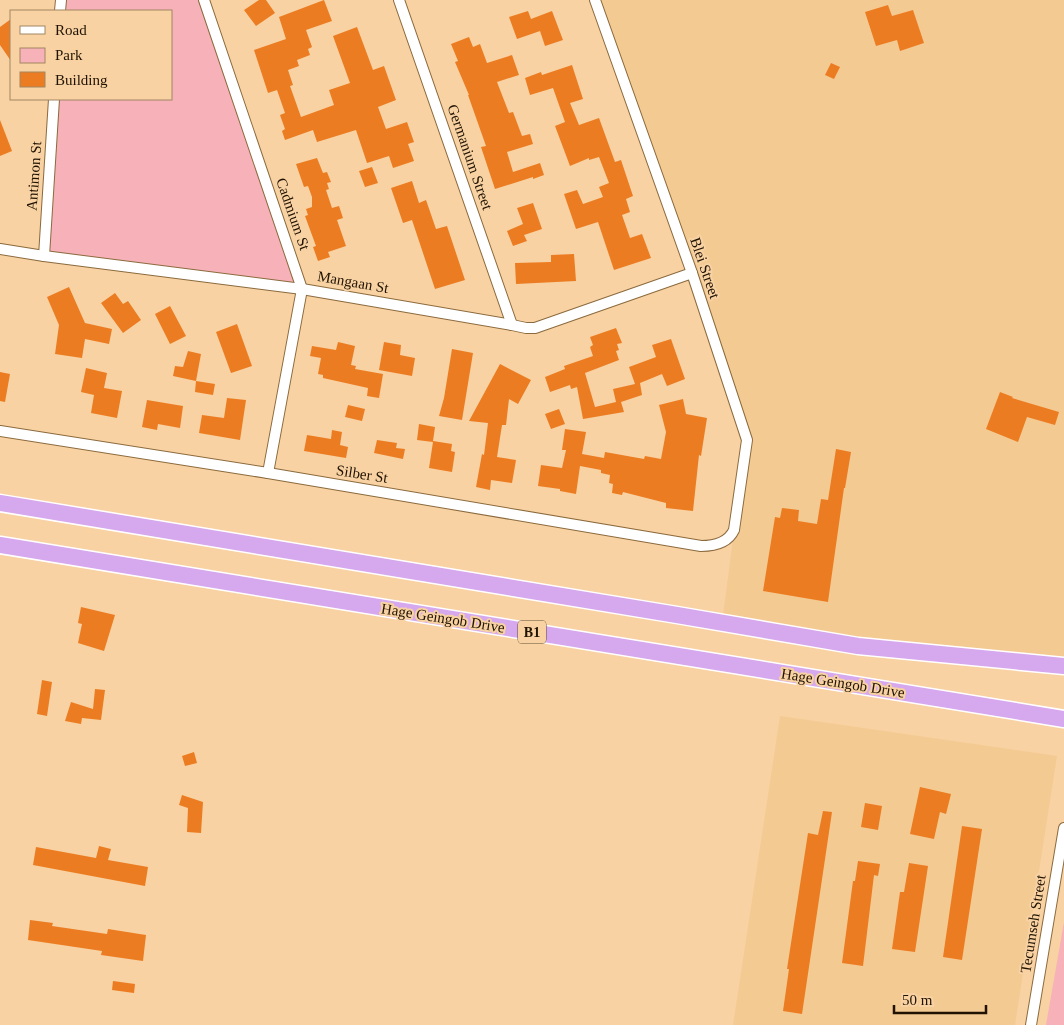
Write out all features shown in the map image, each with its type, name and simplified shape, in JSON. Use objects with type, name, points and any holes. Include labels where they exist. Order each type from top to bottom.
[{"type":"highway","points":[[0,503],[858,646],[1064,666]]},
{"type":"highway","name":"Hage Geingob Drive","points":[[0,545],[1064,719]]},
{"type":"street","name":"Cadmium St","points":[[204,0],[302,289],[268,473]]},
{"type":"street","name":"Germanium Street","points":[[399,0],[512,324]]},
{"type":"street","name":"Blei Street","points":[[595,0],[692,273],[747,440],[734,530],[726,539],[718,544]]},
{"type":"street","name":"Antimon St","points":[[44,256],[54,100]]},
{"type":"street","name":"Mangaan St","points":[[0,249],[302,289],[512,324],[526,328],[535,328],[692,273]]},
{"type":"street","name":"Silber St","points":[[0,431],[268,473],[701,546],[718,544]]},
{"type":"street","name":"Tecumseh Street","points":[[1031,1025],[1064,828]]},
{"type":"shaded area","points":[[595,0],[1064,0],[1064,666],[722,623],[747,432]]},
{"type":"shaded area","points":[[780,716],[1057,756],[1015,1025],[733,1025]]},
{"type":"green space","points":[[61,0],[204,0],[302,289],[44,256],[54,100],[172,100],[172,10],[60,10]]},
{"type":"green space","points":[[1064,922],[1064,1025],[1046,1025]]},
{"type":"building","points":[[259,0],[266,0],[275,13],[256,26],[244,10]]},
{"type":"building","points":[[324,0],[332,21],[306,30],[312,47],[308,49],[310,55],[297,60],[299,66],[288,70],[293,85],[290,86],[301,117],[334,105],[329,90],[350,83],[333,36],[357,27],[373,70],[384,66],[396,100],[378,107],[386,129],[407,122],[414,142],[408,144],[414,161],[393,168],[389,156],[367,163],[356,130],[317,142],[313,130],[285,140],[282,131],[285,129],[280,115],[285,113],[277,90],[268,93],[254,50],[286,39],[279,17]]},
{"type":"building","points":[[888,5],[892,16],[913,10],[924,43],[900,51],[897,40],[876,46],[865,12]]},
{"type":"building","points":[[528,11],[531,19],[552,11],[563,40],[545,46],[540,31],[517,39],[509,17]]},
{"type":"building","points":[[10,20],[10,60],[0,45],[0,27]]},
{"type":"building","points":[[469,37],[473,47],[480,44],[487,63],[512,55],[519,75],[497,82],[509,113],[513,112],[522,136],[530,134],[533,144],[507,152],[513,172],[540,163],[544,175],[495,189],[481,147],[486,146],[469,95],[455,62],[458,61],[451,44]]},
{"type":"building","points":[[831,63],[840,67],[834,79],[825,75]]},
{"type":"building","points":[[572,65],[583,99],[570,103],[579,125],[599,118],[615,162],[621,160],[633,196],[626,199],[630,212],[622,215],[630,238],[642,234],[651,258],[614,270],[598,222],[576,229],[564,194],[577,190],[583,204],[603,197],[599,187],[609,183],[599,157],[589,160],[589,158],[570,166],[555,126],[565,122],[553,88],[530,95],[525,78],[541,72],[542,75]]},
{"type":"building","points":[[0,120],[12,151],[0,156]]},
{"type":"building","points":[[317,158],[323,173],[327,172],[331,182],[327,183],[329,189],[326,190],[332,208],[339,206],[343,218],[337,220],[346,246],[328,252],[330,257],[318,261],[313,247],[316,246],[305,216],[308,215],[306,209],[312,207],[312,197],[308,186],[304,187],[296,164]]},
{"type":"building","points":[[372,167],[378,183],[365,187],[359,171]]},
{"type":"building","points":[[412,181],[419,203],[426,200],[436,229],[447,226],[465,280],[435,289],[412,220],[403,223],[391,188]]},
{"type":"building","points":[[533,203],[542,229],[524,235],[527,241],[513,246],[507,231],[523,224],[517,208]]},
{"type":"building","points":[[574,254],[576,281],[516,284],[515,263],[551,262],[551,255]]},
{"type":"building","points":[[69,287],[85,323],[112,329],[109,344],[85,339],[82,358],[55,354],[59,325],[47,297]]},
{"type":"building","points":[[115,293],[123,304],[128,301],[141,320],[123,333],[101,303]]},
{"type":"building","points":[[170,306],[186,336],[170,344],[155,314]]},
{"type":"building","points":[[237,324],[252,366],[231,373],[216,332]]},
{"type":"building","points":[[616,328],[622,343],[617,344],[619,350],[616,351],[619,360],[585,373],[595,407],[616,402],[613,389],[635,384],[629,367],[656,357],[652,345],[671,339],[685,379],[667,386],[662,374],[640,383],[642,395],[621,402],[624,412],[583,419],[577,387],[571,389],[570,385],[550,392],[545,377],[565,369],[564,366],[593,356],[590,347],[593,345],[590,337]]},
{"type":"building","points":[[338,342],[355,346],[351,365],[356,366],[355,369],[383,374],[379,398],[367,396],[368,388],[323,378],[323,375],[318,374],[321,358],[310,356],[312,346],[336,350]]},
{"type":"building","points":[[384,342],[401,345],[400,355],[415,358],[412,376],[379,370]]},
{"type":"building","points":[[452,349],[473,353],[462,420],[439,416]]},
{"type":"building","points":[[188,351],[201,354],[196,381],[173,376],[175,366],[183,367]]},
{"type":"building","points":[[500,364],[531,380],[518,404],[509,399],[506,425],[502,425],[497,457],[516,460],[512,483],[491,480],[490,490],[476,487],[482,454],[484,455],[488,423],[469,421]]},
{"type":"building","points":[[86,368],[107,373],[104,388],[122,391],[117,418],[91,413],[94,395],[81,392]]},
{"type":"building","points":[[0,372],[10,374],[5,402],[0,401]]},
{"type":"building","points":[[196,381],[215,384],[213,395],[195,392]]},
{"type":"building","points":[[1000,392],[1012,398],[1059,412],[1055,425],[1027,417],[1018,442],[986,429]]},
{"type":"building","points":[[227,398],[246,400],[240,440],[199,433],[202,415],[224,418]]},
{"type":"building","points":[[683,399],[686,414],[707,418],[701,456],[699,455],[693,511],[666,508],[666,503],[623,492],[622,495],[612,493],[613,484],[609,483],[610,475],[601,473],[601,470],[580,466],[576,494],[560,491],[560,489],[538,486],[541,465],[562,468],[566,450],[562,450],[565,429],[586,432],[582,454],[604,458],[605,452],[644,459],[645,456],[661,459],[666,432],[659,405]]},
{"type":"building","points":[[147,400],[183,406],[180,428],[158,424],[157,430],[142,427]]},
{"type":"building","points":[[348,405],[365,409],[362,421],[345,417]]},
{"type":"building","points":[[559,409],[565,424],[551,429],[545,414]]},
{"type":"building","points":[[419,424],[435,427],[433,441],[452,444],[451,451],[455,452],[452,472],[429,468],[433,442],[417,440]]},
{"type":"building","points":[[332,430],[342,432],[340,445],[348,447],[346,458],[304,451],[307,435],[331,439]]},
{"type":"building","points":[[377,440],[397,443],[396,448],[405,449],[403,459],[374,453]]},
{"type":"building","points":[[836,449],[851,452],[828,602],[763,591],[775,517],[780,518],[782,508],[799,510],[798,521],[817,524],[821,499],[828,500]]},
{"type":"building","points":[[81,607],[115,615],[104,651],[78,643],[82,624],[78,623]]},
{"type":"building","points":[[42,680],[52,682],[47,716],[37,714]]},
{"type":"building","points":[[95,689],[105,690],[101,720],[82,718],[81,724],[65,721],[71,702],[93,709]]},
{"type":"building","points":[[194,752],[197,763],[185,766],[182,756]]},
{"type":"building","points":[[920,787],[951,794],[946,814],[940,812],[934,839],[910,834]]},
{"type":"building","points":[[182,795],[203,802],[201,833],[187,832],[188,808],[179,805]]},
{"type":"building","points":[[865,803],[882,806],[878,830],[861,827]]},
{"type":"building","points":[[823,811],[832,812],[802,1014],[783,1011],[789,969],[787,969],[808,833],[818,835]]},
{"type":"building","points":[[962,826],[982,829],[962,960],[943,957]]},
{"type":"building","points":[[99,846],[111,849],[108,860],[148,867],[145,886],[33,865],[36,847],[96,858]]},
{"type":"building","points":[[858,861],[880,864],[878,876],[874,875],[863,966],[842,963],[853,881],[855,881]]},
{"type":"building","points":[[909,863],[928,866],[915,952],[892,949],[900,892],[904,892]]},
{"type":"building","points":[[30,920],[53,923],[52,926],[107,934],[108,929],[146,935],[143,961],[101,955],[102,951],[28,940]]},
{"type":"building","points":[[113,981],[135,984],[134,993],[112,990]]}]
